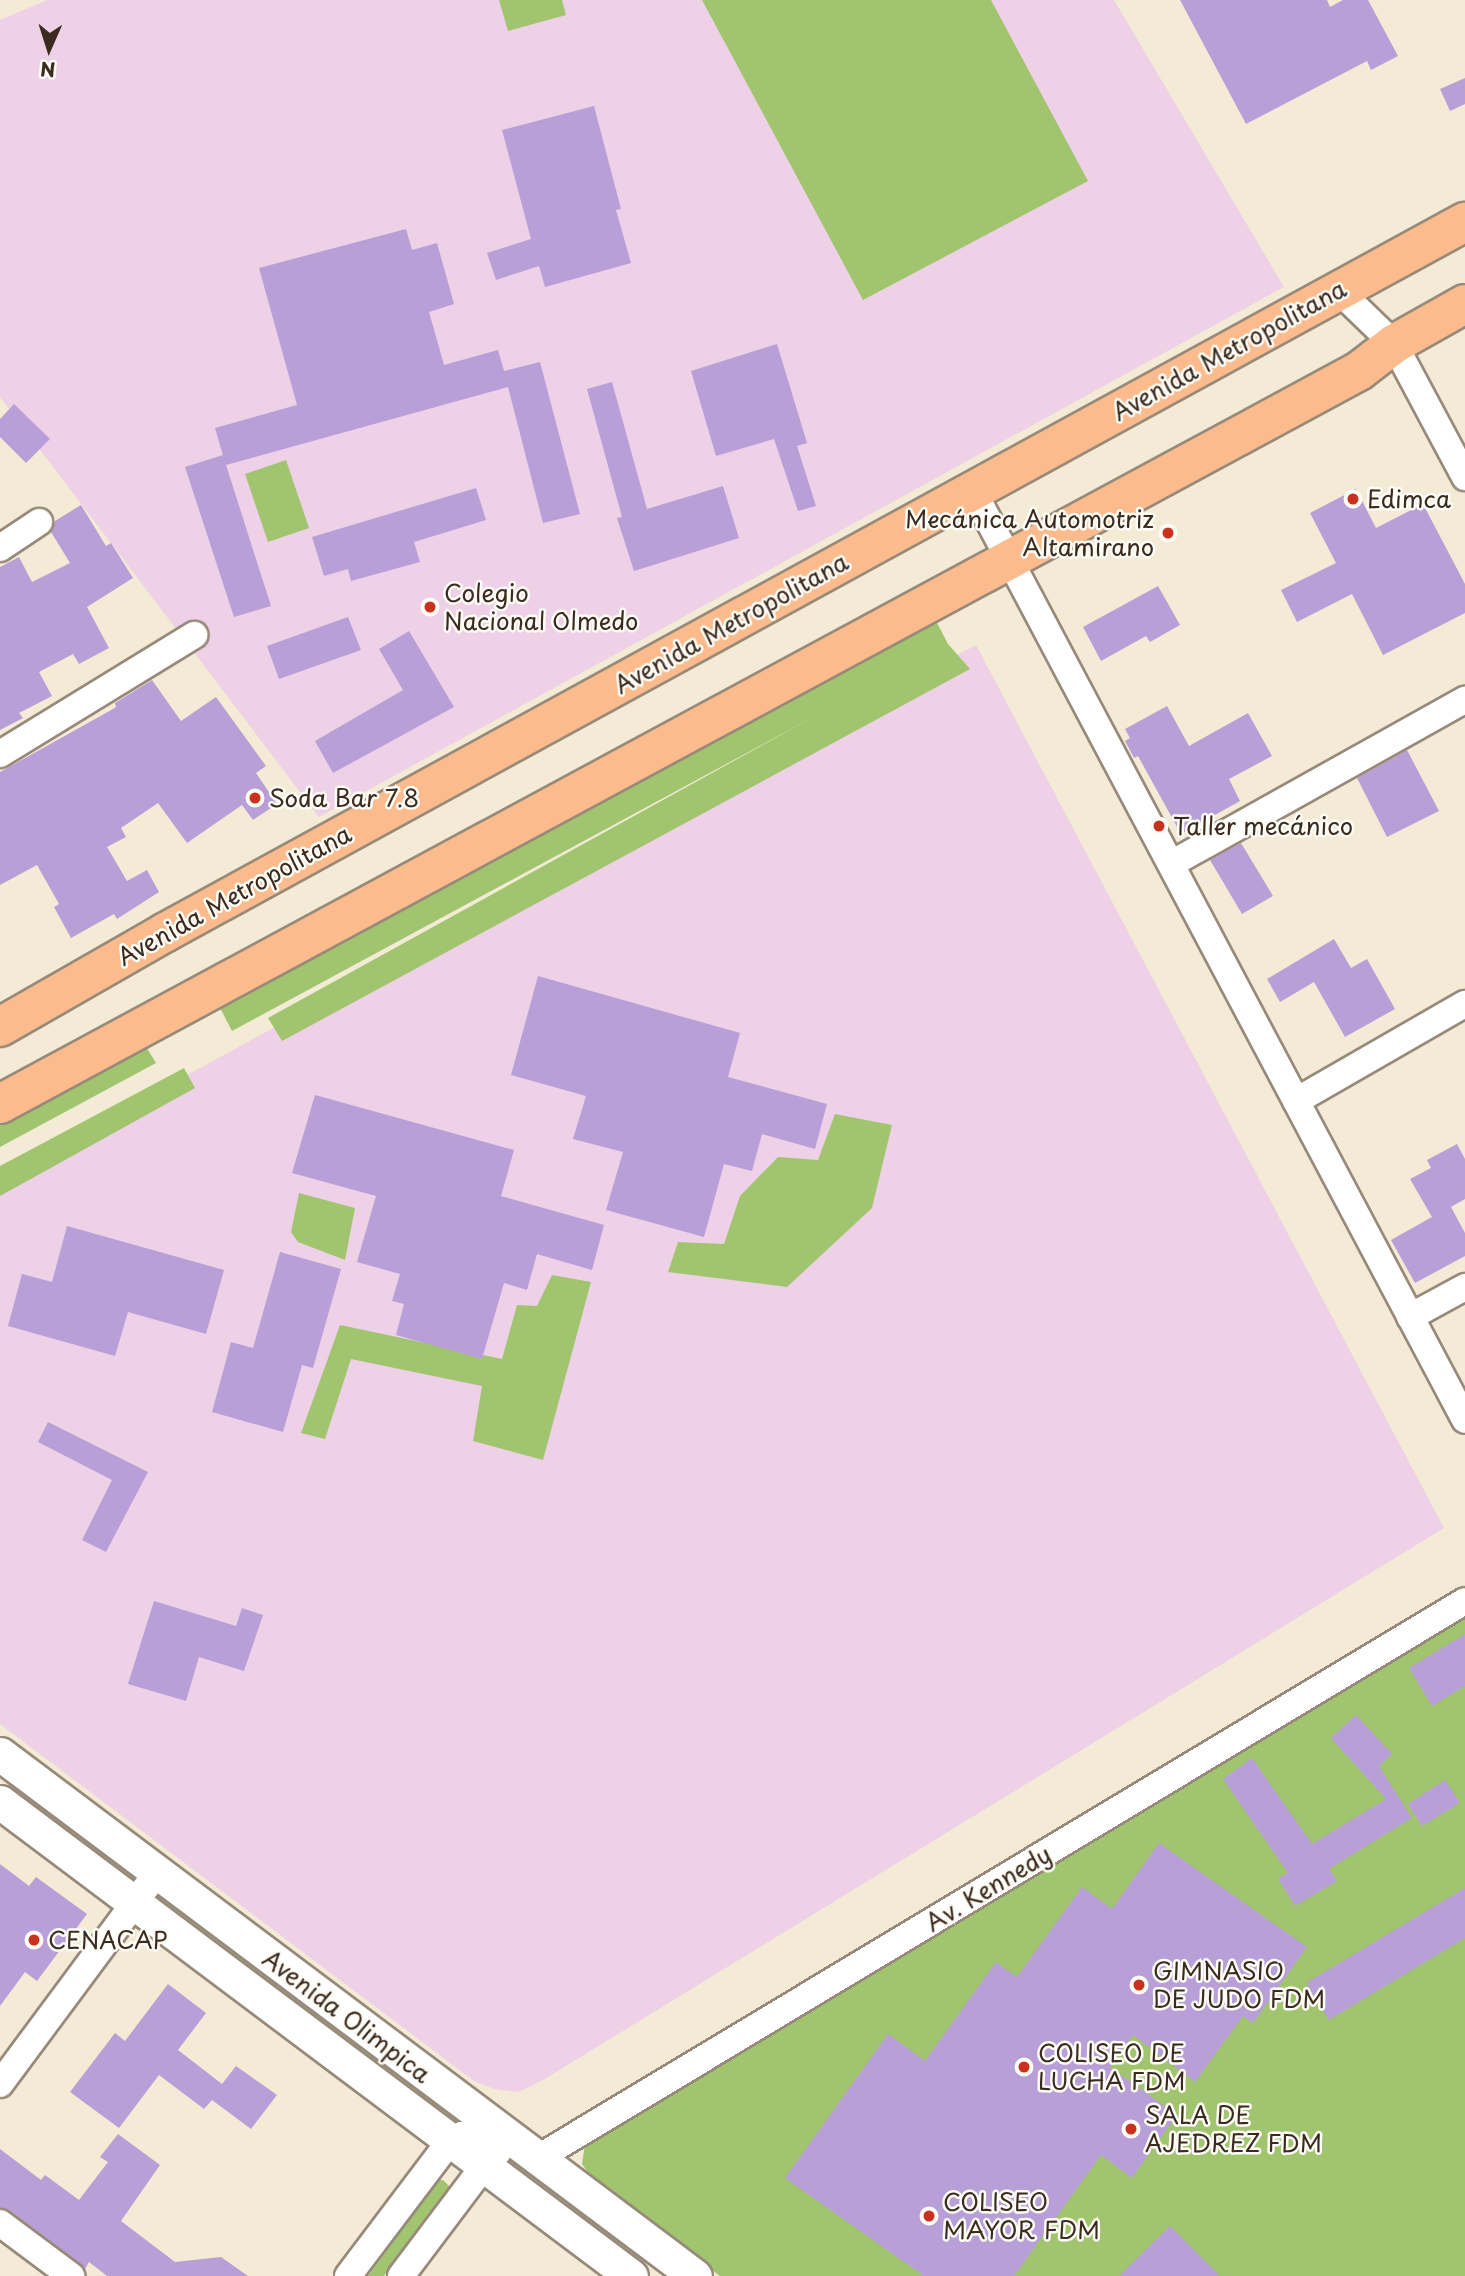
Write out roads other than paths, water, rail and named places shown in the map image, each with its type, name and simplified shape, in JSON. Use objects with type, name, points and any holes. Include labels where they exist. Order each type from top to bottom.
[{"type":"highway","name":"Avenida Metropolitana","points":[[0,1027],[164,933],[1465,222]]},
{"type":"highway","points":[[0,1104],[1359,371],[1394,344],[1465,304]]},
{"type":"street","points":[[1338,290],[1394,344],[1465,477]]},
{"type":"street","points":[[973,491],[1465,1420]]},
{"type":"street","points":[[0,548],[39,523]]},
{"type":"street","points":[[0,754],[194,635]]},
{"type":"street","points":[[1171,864],[1465,701]]},
{"type":"street","points":[[1296,1101],[1465,1003]]},
{"type":"street","points":[[1410,1317],[1465,1287]]},
{"type":"street","name":"Av. Kennedy","points":[[401,2276],[484,2166],[525,2149],[1465,1601]]},
{"type":"street","name":"Avenida Olimpica","points":[[0,1754],[156,1874],[695,2276]]},
{"type":"street","name":"Avenida Olimpica","points":[[0,1802],[631,2276]]},
{"type":"street","points":[[0,2084],[156,1874]]},
{"type":"street","points":[[348,2276],[450,2141],[475,2133],[525,2149]]},
{"type":"street","points":[[0,2223],[71,2276]]},
{"type":"place","name":"Edimca","points":[[1353,499]]},
{"type":"place","name":"Mecánica Automotriz Altamirano","points":[[1168,533]]},
{"type":"place","name":"Colegio Nacional Olmedo","points":[[430,607]]},
{"type":"place","name":"Soda Bar 7.8","points":[[255,798]]},
{"type":"place","name":"Taller mecánico","points":[[1159,826]]},
{"type":"place","name":"CENACAP","points":[[34,1940]]},
{"type":"place","name":"GIMNASIO DE JUDO FDM","points":[[1139,1985]]},
{"type":"place","name":"COLISEO DE LUCHA FDM","points":[[1024,2067]]},
{"type":"place","name":"SALA DE AJEDREZ FDM","points":[[1131,2129]]},
{"type":"place","name":"COLISEO MAYOR FDM","points":[[929,2216]]}]
